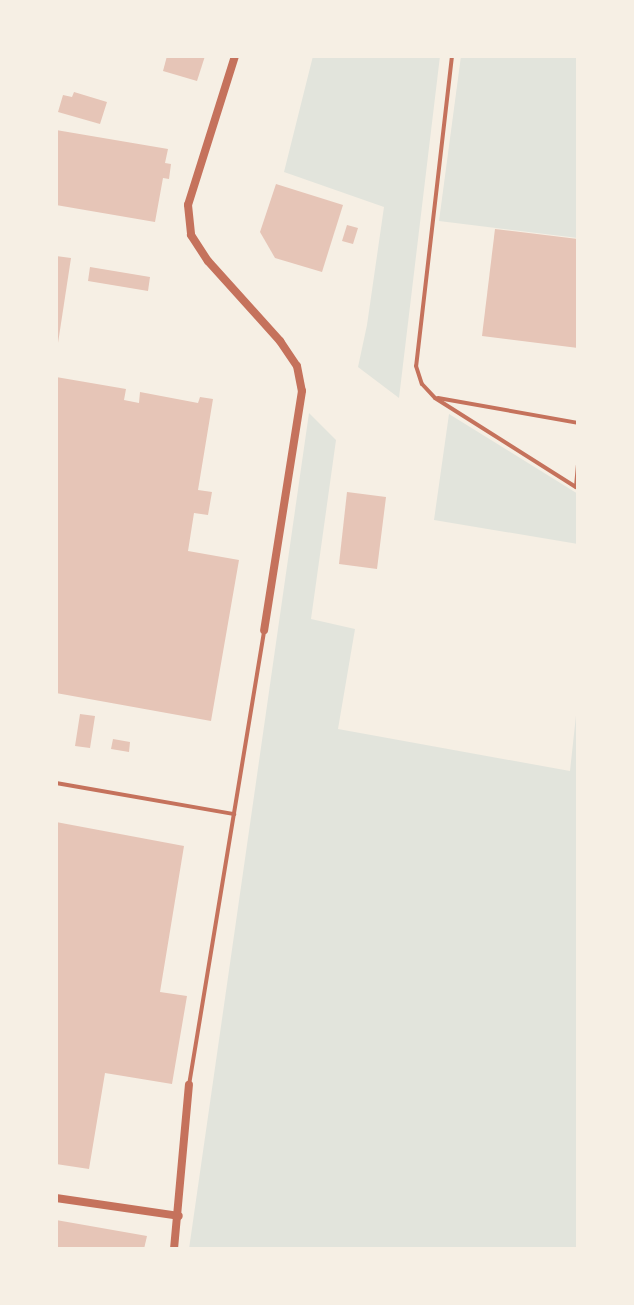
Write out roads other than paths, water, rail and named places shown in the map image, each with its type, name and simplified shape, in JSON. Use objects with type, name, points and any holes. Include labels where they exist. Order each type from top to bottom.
[{"type":"street","points":[[235,56],[188,205],[191,235],[208,261],[280,341],[297,366],[302,391],[264,630]]},
{"type":"street","points":[[174,1249],[189,1085]]},
{"type":"street","points":[[56,1198],[179,1216]]},
{"type":"lane","points":[[452,56],[416,366],[422,384],[435,398],[576,487],[578,465]]},
{"type":"lane","points":[[435,398],[578,423]]},
{"type":"lane","points":[[189,1085],[264,630]]},
{"type":"lane","points":[[56,783],[234,814]]}]
